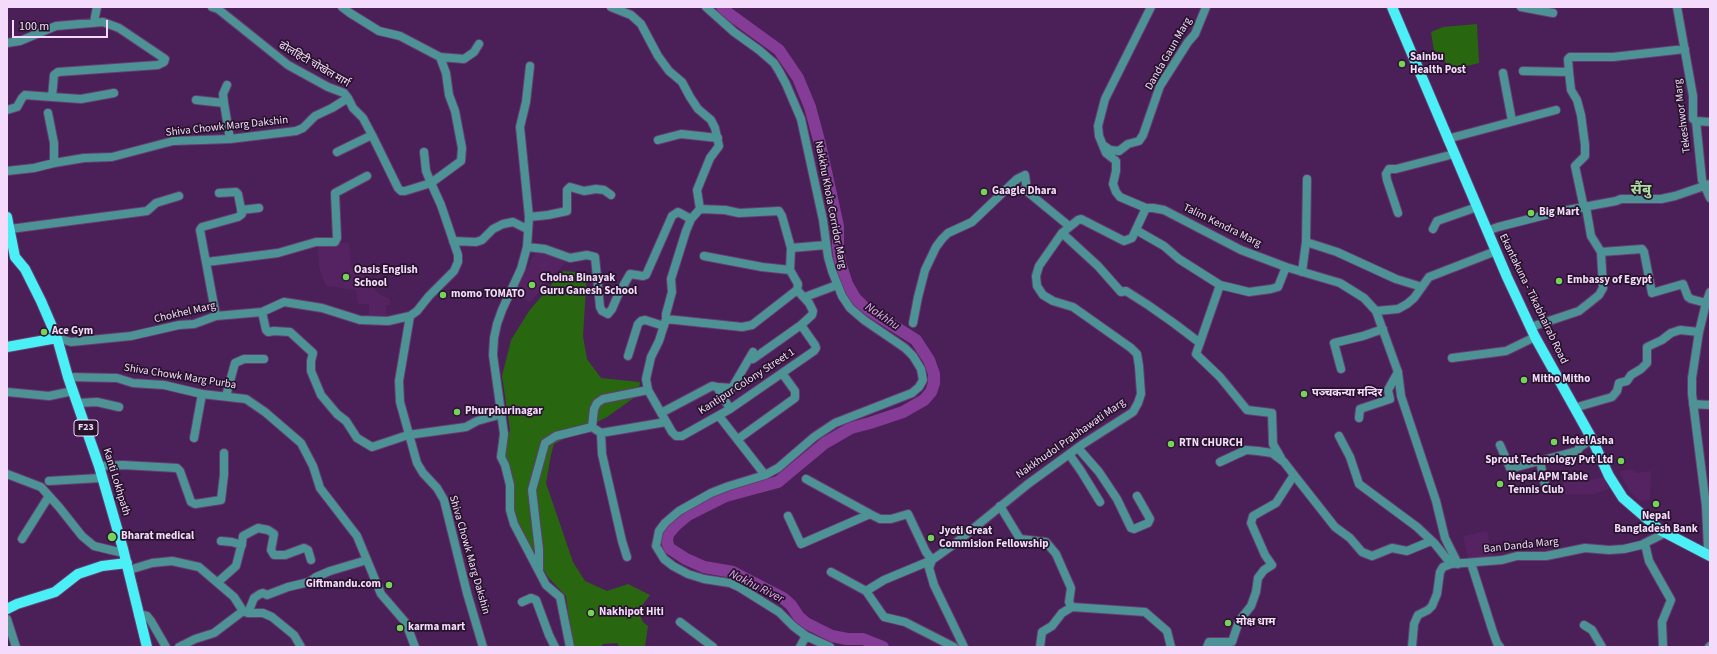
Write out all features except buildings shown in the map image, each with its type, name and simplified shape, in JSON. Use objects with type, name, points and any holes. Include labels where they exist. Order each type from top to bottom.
[{"type":"main road","name":"Ekantakuna - Tikabhairab Road","points":[[1392,7],[1447,139],[1535,337],[1592,439],[1609,476],[1623,498],[1665,533],[1708,555]]},
{"type":"main road","name":"Kanti Lokhpath","points":[[7,217],[10,229],[10,246],[15,257],[25,269],[38,294],[57,338],[68,377],[99,466],[128,566],[138,614],[147,647]]},
{"type":"main road","points":[[7,347],[57,338]]},
{"type":"main road","points":[[7,609],[17,604],[55,592],[78,574],[102,566],[128,566]]},
{"type":"street","points":[[94,22],[97,7]]},
{"type":"street","name":"ढोलहिटी चोखेल मार्ग","points":[[212,7],[288,65],[328,87],[344,93],[348,98]]},
{"type":"street","points":[[342,7],[379,31],[400,36],[440,57],[464,59],[474,52],[479,44]]},
{"type":"street","points":[[611,7],[631,15],[641,24],[665,66],[682,82],[698,109],[711,120],[718,138],[718,149],[710,158],[697,190],[700,209]]},
{"type":"street","name":"Nakkhu Khola Corridor Marg","points":[[706,7],[734,32],[774,63],[786,84],[801,119],[823,220],[826,245],[832,272],[842,296],[850,308],[864,320],[905,348],[913,356],[921,369],[923,380],[919,387],[912,393],[872,410],[835,423],[814,437],[778,468],[765,475],[717,490],[679,510],[659,531],[656,546],[664,559],[673,566],[688,574],[704,579],[730,583],[738,587],[779,612],[806,636],[830,647]]},
{"type":"street","name":"Talim Kendra Marg","points":[[1151,7],[1105,99],[1098,126],[1102,145],[1106,153],[1116,161],[1116,171],[1113,184],[1116,192],[1126,201],[1146,208],[1164,210],[1241,250],[1286,267],[1340,283],[1364,298],[1376,311]]},
{"type":"street","name":"Danda Gaun Marg","points":[[1102,145],[1110,150],[1119,151],[1128,144],[1139,141],[1143,135],[1160,86],[1188,42],[1196,34],[1206,7]]},
{"type":"street","points":[[1521,7],[1552,13]]},
{"type":"street","name":"Tekeshwor Marg","points":[[1677,7],[1693,96],[1693,119],[1696,122],[1700,169],[1707,185],[1710,198]]},
{"type":"street","points":[[7,43],[25,39],[56,26],[103,22],[120,28],[165,59],[164,62],[158,65],[58,72],[54,74],[52,97]]},
{"type":"street","points":[[1531,327],[1579,311],[1599,295],[1603,288],[1601,252],[1591,236],[1575,166],[1586,156],[1578,102],[1571,90],[1568,59],[1570,57],[1613,57],[1685,49]]},
{"type":"street","points":[[348,98],[353,108],[363,118],[387,168],[401,191],[431,183],[461,161],[462,155],[455,110],[449,95],[446,83],[446,73],[440,57]]},
{"type":"street","points":[[530,66],[526,102],[520,127],[529,217],[527,228],[527,247],[522,269],[502,310],[494,338],[493,355],[504,434],[501,457],[505,465],[510,485],[510,510],[514,524],[546,585],[560,597],[570,647]]},
{"type":"street","points":[[1522,71],[1569,72]]},
{"type":"street","points":[[1503,73],[1512,121]]},
{"type":"street","points":[[227,85],[223,94],[230,139]]},
{"type":"street","points":[[7,110],[17,108],[22,98],[25,96],[81,99],[114,93]]},
{"type":"street","name":"Shiva Chowk Marg Dakshin","points":[[7,171],[34,168],[84,158],[112,158],[173,142],[230,139],[296,131],[303,128],[316,116],[348,98]]},
{"type":"street","points":[[196,100],[224,103]]},
{"type":"street","points":[[1447,139],[1556,110]]},
{"type":"street","points":[[48,113],[54,142],[54,163]]},
{"type":"street","points":[[1696,122],[1710,122]]},
{"type":"street","points":[[658,140],[681,134],[718,138]]},
{"type":"street","points":[[337,152],[372,135]]},
{"type":"street","points":[[410,316],[417,311],[429,296],[454,271],[458,262],[458,255],[441,205],[426,171],[424,152]]},
{"type":"street","points":[[1398,213],[1387,180],[1386,174],[1389,169],[1396,169],[1454,154]]},
{"type":"street","points":[[913,323],[925,270],[936,247],[948,233],[972,222],[1017,179],[1025,175],[1025,190],[1070,226]]},
{"type":"street","points":[[207,262],[278,253],[316,242],[335,242],[337,238],[335,193],[367,176]]},
{"type":"street","points":[[1302,272],[1306,242],[1307,179]]},
{"type":"street","points":[[1487,231],[1558,212],[1585,208],[1624,198],[1661,199],[1707,185]]},
{"type":"street","points":[[529,217],[567,211],[567,190],[570,187],[584,191],[596,189],[604,190],[611,195]]},
{"type":"street","points":[[216,316],[201,228],[238,218],[242,214],[240,210],[239,197],[236,192],[219,193]]},
{"type":"street","points":[[10,229],[147,212],[156,203],[179,196]]},
{"type":"street","points":[[1433,229],[1437,221],[1477,207]]},
{"type":"street","points":[[240,210],[259,208]]},
{"type":"street","points":[[1146,208],[1136,230],[1164,246],[1179,259],[1220,285],[1249,292],[1271,289],[1278,287],[1286,267]]},
{"type":"street","points":[[539,571],[539,550],[532,490],[545,444],[556,436],[592,427],[601,433],[666,422],[648,390],[646,374],[665,322],[672,292],[671,279],[686,231],[691,219],[700,209]]},
{"type":"street","points":[[628,356],[638,324],[641,321],[645,320],[746,327],[797,290],[798,284],[790,270],[791,248],[782,216],[779,212],[739,213],[725,210],[700,209]]},
{"type":"street","points":[[527,247],[545,248],[570,258],[587,256],[595,257],[600,307],[602,311],[608,314],[630,274],[643,276],[648,272],[672,216],[678,212],[691,219]]},
{"type":"street","name":"Nakkhudol Prabhawati Marg","points":[[866,591],[884,580],[932,560],[953,545],[1012,496],[1068,454],[1133,412],[1141,394],[1137,354],[1073,306],[1053,301],[1040,292],[1037,286],[1036,276],[1039,266],[1062,233],[1081,219],[1124,241],[1132,238],[1136,230]]},
{"type":"street","points":[[453,241],[476,242],[482,240],[493,229],[503,224],[513,222],[527,228]]},
{"type":"street","points":[[1062,233],[1098,266],[1121,292],[1126,291],[1148,305],[1200,343]]},
{"type":"street","points":[[1306,242],[1337,252],[1396,279],[1422,287]]},
{"type":"street","points":[[791,248],[826,245]]},
{"type":"street","points":[[1601,252],[1642,249],[1644,252],[1652,293],[1683,284],[1688,297],[1706,303]]},
{"type":"street","points":[[1455,564],[1445,538],[1436,502],[1401,396],[1398,372],[1376,311],[1398,309],[1407,304],[1429,277],[1438,272],[1496,251]]},
{"type":"street","points":[[704,256],[762,267],[790,270]]},
{"type":"street","points":[[805,297],[837,285]]},
{"type":"street","points":[[1220,285],[1196,354],[1220,377],[1247,410],[1272,413],[1273,444],[1282,461],[1334,527],[1350,538],[1362,552],[1372,556],[1392,548],[1407,551],[1431,542]]},
{"type":"street","points":[[661,413],[712,386],[732,388],[753,355],[801,325],[812,315],[813,311],[805,297],[797,290]]},
{"type":"street","points":[[1708,555],[1706,506],[1693,404],[1692,378],[1699,332],[1710,292]]},
{"type":"street","name":"Chokhel Marg","points":[[57,338],[71,342],[131,336],[179,325],[194,324],[216,316],[262,312],[284,302],[322,308],[360,320],[388,321],[410,316]]},
{"type":"street","points":[[262,312],[266,330],[268,332],[290,332],[313,353],[311,371],[321,395],[337,414],[346,421],[357,438],[372,447],[408,435],[466,427],[477,421],[502,414]]},
{"type":"street","name":"Shiva Chowk Marg Dakshin","points":[[410,316],[399,381],[400,402],[417,463],[423,473],[437,488],[444,500],[467,594],[483,647]]},
{"type":"street","name":"Kantipur Colony Street 1","points":[[666,422],[676,436],[682,436],[720,416],[814,351],[816,348],[801,325]]},
{"type":"street","points":[[1341,369],[1334,343],[1383,329]]},
{"type":"street","points":[[1574,408],[1612,397],[1617,392],[1619,383],[1626,381],[1631,375],[1642,369],[1647,363],[1647,348],[1662,340],[1670,333],[1680,330],[1699,332]]},
{"type":"street","points":[[1452,358],[1506,351],[1535,337]]},
{"type":"street","points":[[226,396],[235,363],[244,359],[264,359]]},
{"type":"street","points":[[1359,418],[1360,409],[1390,399],[1388,390],[1398,372]]},
{"type":"street","points":[[738,439],[795,398],[795,391],[782,373]]},
{"type":"street","name":"Shiva Chowk Marg Purba","points":[[68,377],[117,378],[133,383],[164,385],[202,394],[246,399],[265,412],[301,443],[313,466],[320,488],[357,536],[381,594],[406,623],[415,647]]},
{"type":"street","points":[[717,387],[730,409]]},
{"type":"street","points":[[7,392],[49,396],[73,390]]},
{"type":"street","points":[[592,427],[594,409],[597,403],[603,399],[648,390]]},
{"type":"street","points":[[194,438],[202,394]]},
{"type":"street","points":[[78,403],[97,402],[120,407]]},
{"type":"street","points":[[1693,404],[1710,404]]},
{"type":"street","points":[[720,416],[765,475]]},
{"type":"street","points":[[601,433],[602,454],[622,540],[628,557]]},
{"type":"street","points":[[1340,436],[1350,457],[1359,484],[1416,527],[1455,564]]},
{"type":"street","points":[[1500,445],[1510,468],[1514,468],[1577,451],[1580,447],[1592,439]]},
{"type":"street","points":[[1078,448],[1099,472],[1117,499],[1131,528],[1134,529],[1148,523],[1150,519],[1137,496]]},
{"type":"street","points":[[1220,462],[1246,450],[1272,454],[1282,461]]},
{"type":"street","points":[[99,466],[123,465],[177,468],[180,471],[191,502],[194,504],[221,500],[224,476],[224,453]]},
{"type":"street","points":[[1068,454],[1082,471],[1100,502]]},
{"type":"street","points":[[1540,461],[1545,485]]},
{"type":"street","points":[[7,474],[40,487],[59,507],[82,536],[94,546],[119,552],[123,549]]},
{"type":"street","points":[[1207,647],[1209,642],[1232,642],[1239,621],[1251,606],[1254,599],[1258,578],[1264,570],[1272,565],[1251,523],[1253,516],[1276,503],[1294,475]]},
{"type":"street","points":[[49,481],[100,478],[102,476]]},
{"type":"street","points":[[806,479],[880,519],[898,518],[908,514],[926,552],[932,560],[930,571],[934,585],[964,647]]},
{"type":"street","points":[[22,539],[49,496]]},
{"type":"street","points":[[1000,506],[1020,539],[1046,542],[1056,554],[1072,588],[1069,602],[1072,607]]},
{"type":"street","points":[[788,516],[801,544],[870,514]]},
{"type":"street","points":[[218,582],[236,566],[243,536],[262,528],[274,534],[271,550],[274,555],[285,555],[304,548],[308,550],[311,560]]},
{"type":"street","name":"Ban Danda Marg","points":[[1455,564],[1502,560],[1517,556],[1546,556],[1585,548],[1609,550],[1624,549],[1645,544],[1665,533]]},
{"type":"street","points":[[221,541],[242,545]]},
{"type":"street","points":[[1645,544],[1649,561],[1671,600],[1662,622],[1663,647]]},
{"type":"street","points":[[179,647],[214,632],[246,612],[254,598],[260,594],[263,593],[267,595],[288,587],[309,582],[317,576],[330,571],[367,560]]},
{"type":"street","points":[[128,566],[172,561],[199,567],[234,597],[246,612],[263,613],[272,617],[294,635],[301,647]]},
{"type":"street","points":[[1471,563],[1493,632],[1500,647]]},
{"type":"street","points":[[1412,647],[1414,624],[1418,615],[1428,610],[1432,606],[1437,594],[1440,572],[1443,567],[1455,564]]},
{"type":"street","points":[[831,572],[866,591],[884,617],[905,622],[954,647]]},
{"type":"street","points":[[522,602],[531,598],[536,600],[555,647]]},
{"type":"street","points":[[1040,647],[1042,632],[1052,626],[1062,613],[1072,607],[1145,612],[1167,631],[1171,647]]},
{"type":"street","points":[[138,614],[147,616],[166,647]]},
{"type":"street","points":[[7,619],[16,647]]},
{"type":"street","points":[[680,622],[714,647]]},
{"type":"street","points":[[1584,625],[1592,630],[1602,647]]},
{"type":"street","points":[[800,647],[806,636]]},
{"type":"shaded area","name":"Oasis English School","points":[[349,243],[351,267],[368,267],[372,287],[379,294],[390,299],[390,305],[386,305],[386,313],[392,318],[369,320],[369,304],[358,304],[356,290],[326,286],[319,268],[318,244]]},
{"type":"shaded area","name":"Choina Binayak Guru Ganesh School","points":[[537,249],[566,262],[530,302],[513,296]]},
{"type":"shaded area","points":[[1632,470],[1637,473],[1651,471],[1650,500],[1640,501],[1630,492],[1619,471]]},
{"type":"shaded area","points":[[1603,477],[1609,489],[1594,494],[1565,494],[1563,482],[1585,479],[1586,481]]},
{"type":"shaded area","points":[[1487,531],[1493,556],[1469,562],[1463,536]]},
{"type":"green space","points":[[1477,24],[1479,63],[1451,70],[1439,53],[1434,51],[1431,32],[1443,27]]},
{"type":"green space","points":[[563,271],[587,273],[583,336],[587,359],[601,378],[640,382],[638,395],[607,417],[554,444],[546,483],[573,562],[585,581],[607,591],[628,584],[650,595],[638,611],[643,622],[648,626],[645,647],[619,647],[617,643],[603,644],[601,647],[575,647],[572,643],[566,596],[548,577],[512,515],[502,452],[510,430],[502,376],[511,340],[529,311]]},
{"type":"waterway","name":"Nakhhu","points":[[722,7],[779,50],[798,78],[810,107],[820,144],[838,226],[840,262],[847,284],[855,298],[864,307],[916,340],[929,360],[934,374],[934,383],[931,392],[924,400],[903,412],[851,428],[825,443],[778,482],[726,496],[688,515],[668,534],[667,541],[669,548],[686,559],[704,567],[733,572],[783,598],[806,623],[832,636],[847,639],[863,639],[883,647]]},
{"type":"place","name":"Sainbu Health Post","points":[[1402,64]]},
{"type":"place","name":"Gaagle Dhara","points":[[984,192]]},
{"type":"place","name":"Big Mart","points":[[1531,213]]},
{"type":"place","name":"Oasis English School","points":[[346,277]]},
{"type":"place","name":"Embassy of Egypt","points":[[1559,281]]},
{"type":"place","name":"Choina Binayak Guru Ganesh School","points":[[532,285]]},
{"type":"place","name":"momo TOMATO","points":[[443,295]]},
{"type":"place","name":"Ace Gym","points":[[44,332]]},
{"type":"place","name":"Mitho Mitho","points":[[1524,380]]},
{"type":"place","name":"पञ्चकन्या मन्दिर","points":[[1304,394]]},
{"type":"place","name":"Phurphurinagar","points":[[457,412]]},
{"type":"place","name":"Hotel Asha","points":[[1554,442]]},
{"type":"place","name":"RTN CHURCH","points":[[1171,444]]},
{"type":"place","name":"Sprout Technology Pvt Ltd","points":[[1621,461]]},
{"type":"place","name":"Nepal APM Table Tennis Club","points":[[1500,484]]},
{"type":"place","name":"Nepal Bangladesh Bank","points":[[1656,504]]},
{"type":"place","name":"Bharat medical","points":[[112,537]]},
{"type":"place","name":"Jyoti Great Commision Fellowship","points":[[931,538]]},
{"type":"place","name":"Giftmandu.com","points":[[389,585]]},
{"type":"place","name":"Nakhipot Hiti","points":[[591,613]]},
{"type":"place","name":"मोक्ष धाम","points":[[1228,623]]},
{"type":"place","name":"karma mart","points":[[400,628]]},
{"type":"district","name":"सैंबु","points":[[1641,191]]},
{"type":"water label","name":"Nakhu River","points":[[756,587]]}]
